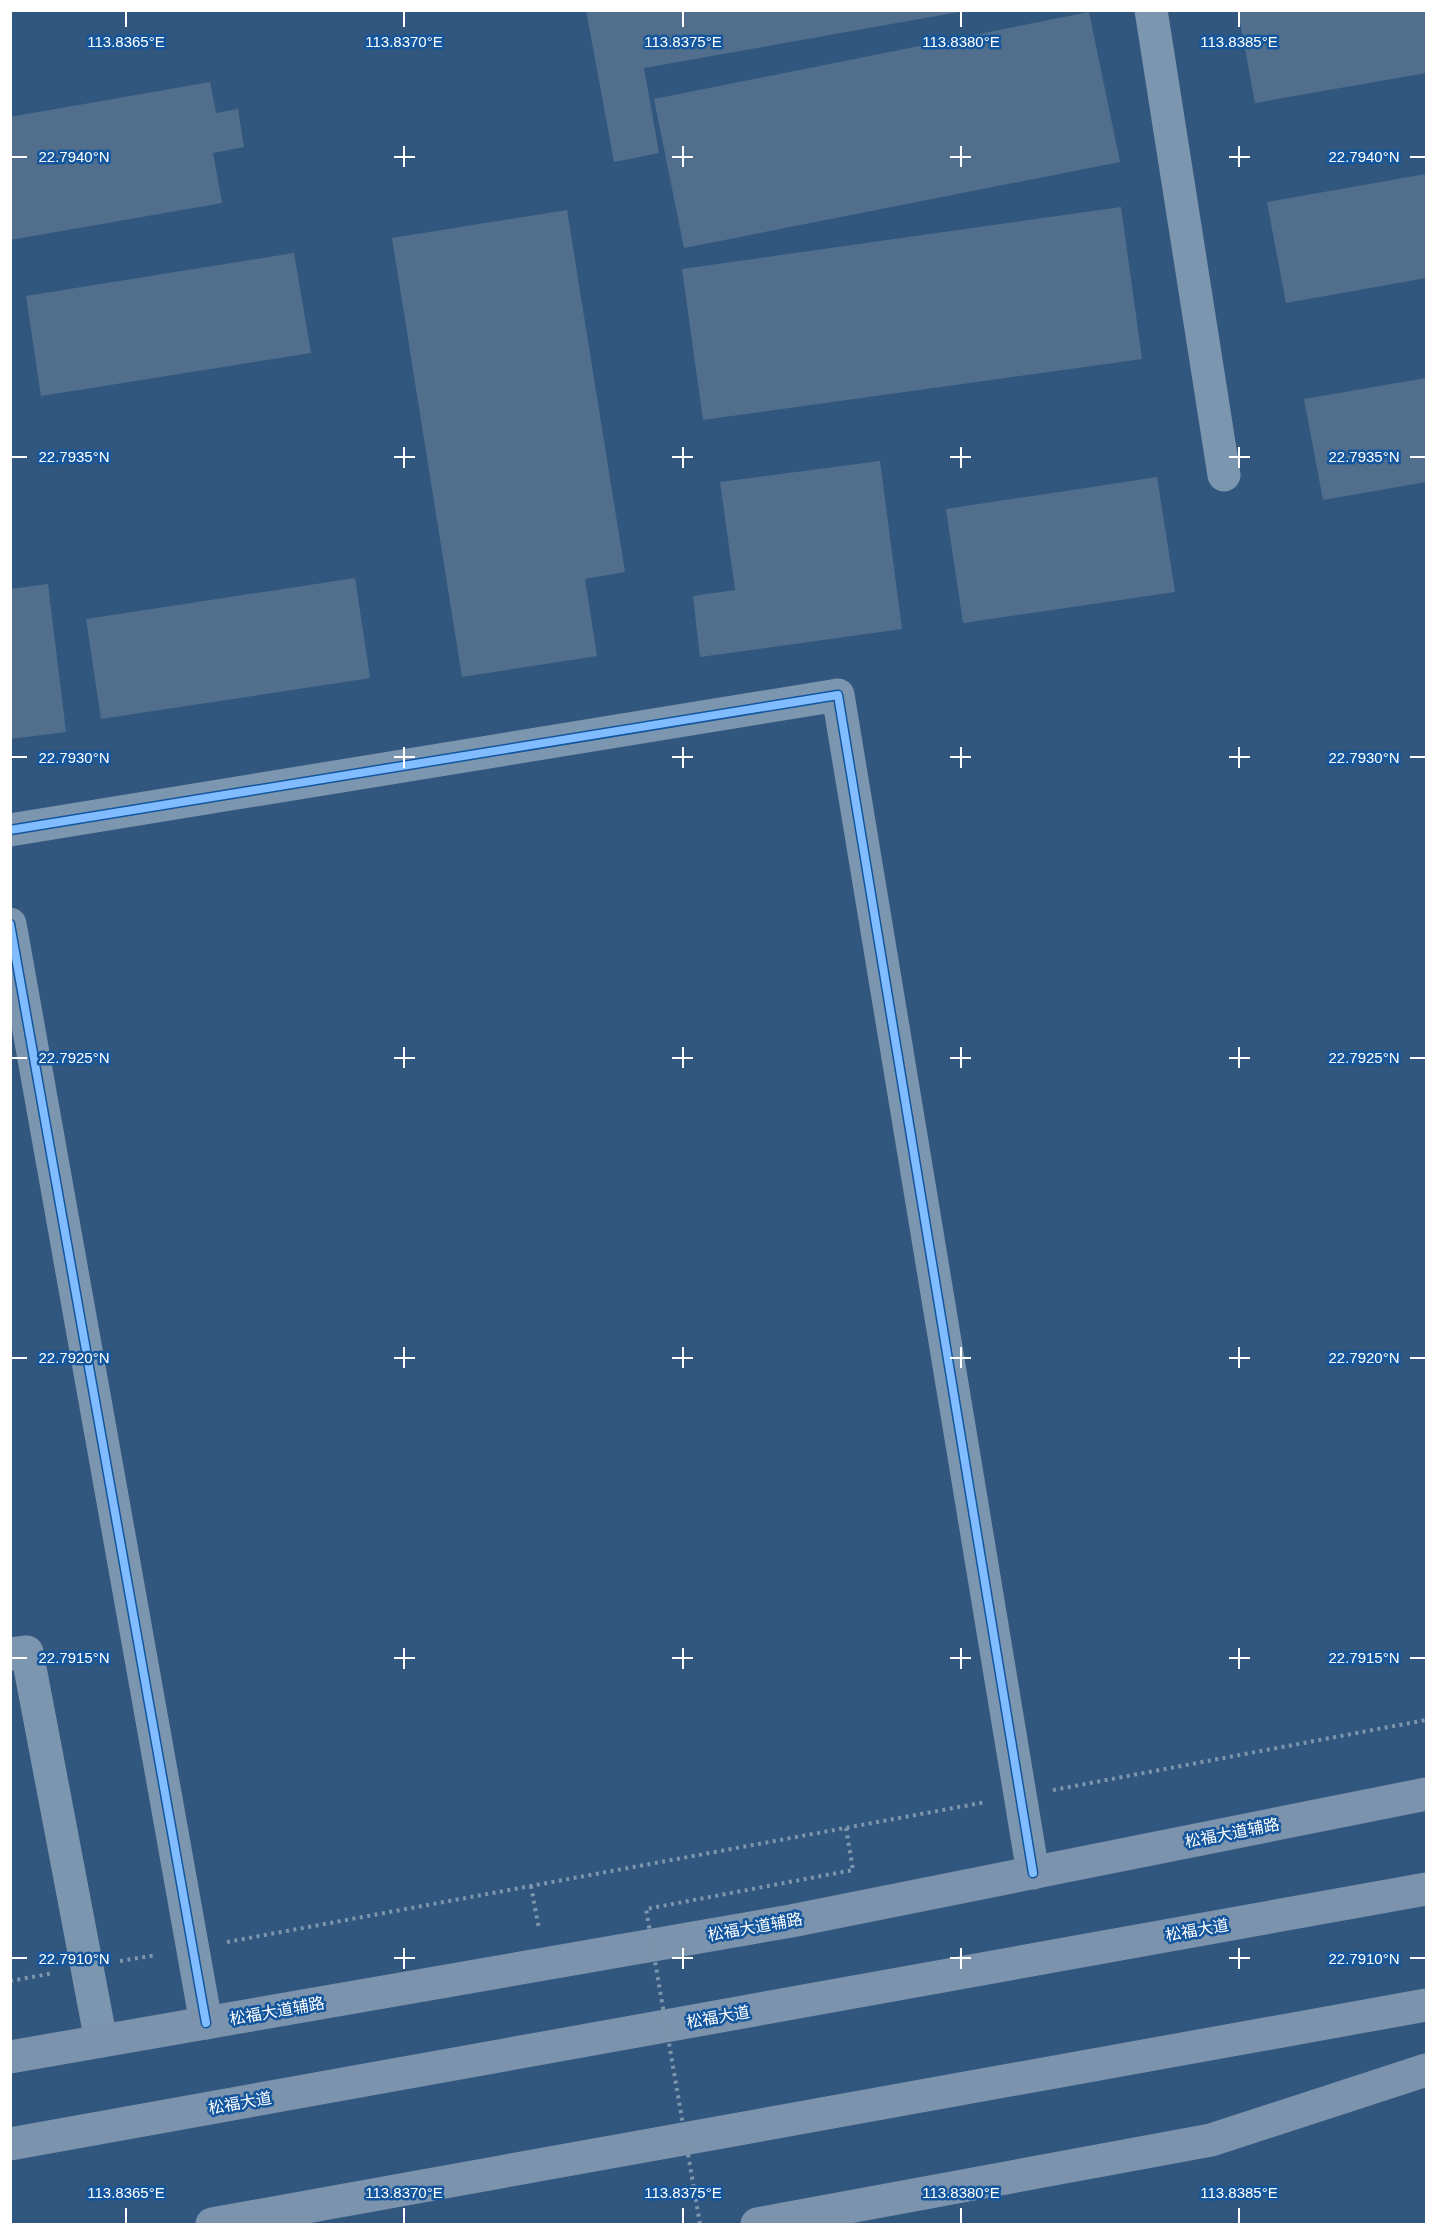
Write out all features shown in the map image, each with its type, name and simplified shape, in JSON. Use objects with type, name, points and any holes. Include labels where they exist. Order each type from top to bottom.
[{"type":"main road","name":"松福大道辅路","points":[[10,2057],[791,1921],[1426,1794]]},
{"type":"main road","name":"松福大道","points":[[10,2144],[1426,1889]]},
{"type":"main road","points":[[212,2224],[1426,2005]]},
{"type":"main road","points":[[757,2224],[1211,2140],[1426,2070]]},
{"type":"street","points":[[1151,10],[1224,475]]},
{"type":"street","points":[[10,830],[838,695],[1033,1873]]},
{"type":"street","points":[[10,924],[206,2023]]},
{"type":"street","points":[[10,1654],[27,1652],[101,2041]]},
{"type":"path","points":[[10,1982],[1426,1720]]},
{"type":"path","points":[[700,2224],[646,1909],[853,1869],[846,1828]]},
{"type":"path","points":[[531,1886],[539,1930]]},
{"type":"building","points":[[586,10],[959,10],[959,12],[644,68],[659,153],[614,162]]},
{"type":"building","points":[[1238,10],[1426,10],[1426,73],[1255,103]]},
{"type":"building","points":[[1089,12],[1120,162],[684,248],[654,99]]},
{"type":"building","points":[[210,82],[216,113],[238,109],[244,147],[213,153],[222,203],[10,240],[10,117]]},
{"type":"building","points":[[1426,174],[1426,278],[1286,303],[1267,202]]},
{"type":"building","points":[[1121,207],[1142,359],[703,420],[682,269]]},
{"type":"building","points":[[567,210],[625,572],[585,579],[597,656],[462,677],[392,238]]},
{"type":"building","points":[[294,253],[311,353],[41,396],[26,296]]},
{"type":"building","points":[[1426,378],[1426,482],[1323,500],[1304,399]]},
{"type":"building","points":[[880,461],[902,629],[700,657],[693,596],[735,590],[720,482]]},
{"type":"building","points":[[1157,477],[1175,592],[963,623],[946,509]]},
{"type":"building","points":[[355,578],[370,678],[101,719],[86,619]]},
{"type":"building","points":[[48,584],[66,732],[10,739],[10,589]]},
{"type":"cycle path","points":[[10,830],[838,695],[1033,1873]]},
{"type":"cycle path","points":[[10,924],[206,2023]]}]
